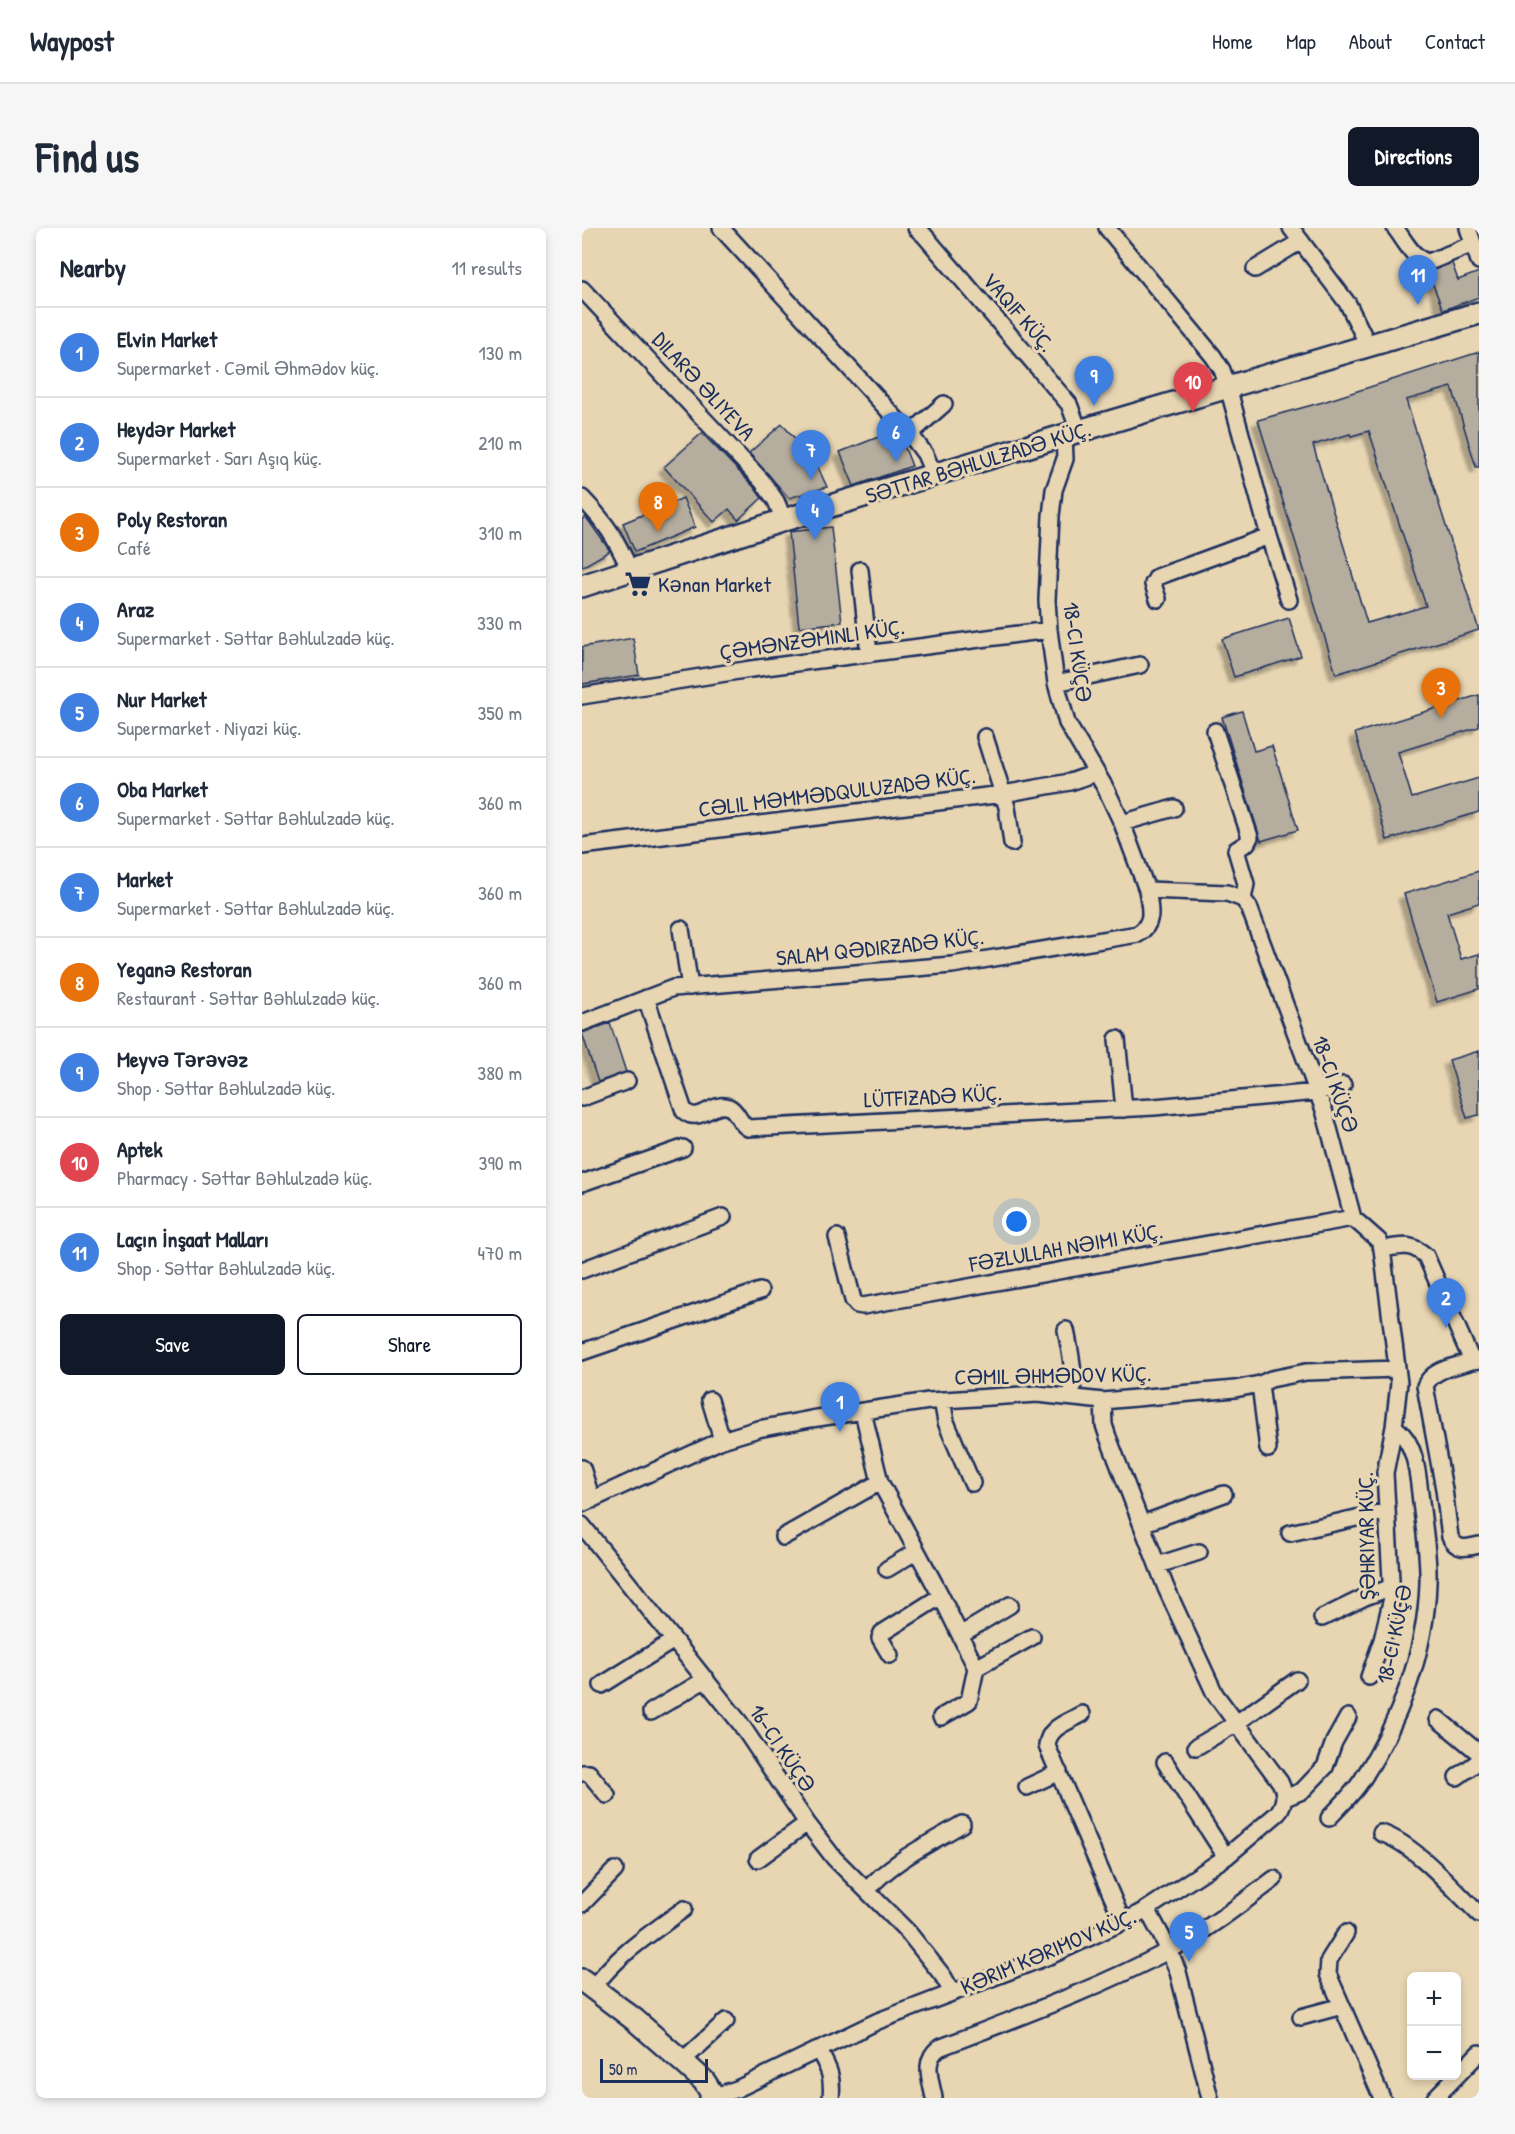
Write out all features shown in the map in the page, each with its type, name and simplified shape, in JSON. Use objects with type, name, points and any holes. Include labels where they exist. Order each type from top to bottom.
[{"type":"street","points":[[721,228],[910,434],[925,454],[934,475]]},
{"type":"street","name":"VAQIF KÜÇ.","points":[[916,228],[1069,404],[1072,433]]},
{"type":"street","points":[[1107,228],[1213,356],[1228,387],[1289,600]]},
{"type":"street","points":[[1291,228],[1348,304],[1369,347]]},
{"type":"street","points":[[1395,228],[1418,257],[1425,262],[1473,244]]},
{"type":"street","points":[[1467,228],[1479,261]]},
{"type":"street","points":[[1255,269],[1301,241]]},
{"type":"street","name":"DILARƏ ƏLIYEVA","points":[[582,290],[762,481],[776,501],[784,520]]},
{"type":"street","name":"SƏTTAR BƏHLULZADƏ KÜÇ.","points":[[582,586],[784,520],[1479,313]]},
{"type":"street","points":[[910,434],[945,404]]},
{"type":"street","name":"18-CI KÜÇƏ","points":[[1072,433],[1054,490],[1051,516],[1047,600],[1056,682],[1067,723],[1122,823],[1147,890]]},
{"type":"street","points":[[582,498],[605,522],[616,539],[630,570]]},
{"type":"street","points":[[1158,599],[1153,584],[1156,577],[1269,536]]},
{"type":"street","points":[[860,570],[869,654]]},
{"type":"street","name":"ÇƏMƏNZƏMINLI KÜÇ.","points":[[582,696],[649,684],[1049,630]]},
{"type":"street","points":[[1056,682],[1140,665]]},
{"type":"street","points":[[1147,890],[1227,893],[1243,899],[1246,884],[1236,853],[1250,837],[1215,731]]},
{"type":"street","points":[[985,737],[1003,794],[1012,843]]},
{"type":"street","name":"CƏLIL MƏMMƏDQULUZADƏ KÜÇ.","points":[[582,846],[1003,794],[1070,782],[1096,773]]},
{"type":"street","points":[[1122,823],[1174,808]]},
{"type":"street","name":"SALAM QƏDIRZADƏ KÜÇ.","points":[[582,1023],[666,990],[952,965],[1138,934],[1150,921],[1147,890]]},
{"type":"street","name":"18-CI KÜÇƏ","points":[[1243,899],[1249,907],[1317,1092],[1353,1218]]},
{"type":"street","points":[[681,929],[690,987]]},
{"type":"street","name":"LÜTFIZADƏ KÜÇ.","points":[[646,998],[684,1111],[689,1116],[695,1116],[721,1106],[728,1107],[733,1110],[743,1125],[755,1129],[1124,1108],[1317,1092],[1342,1085]]},
{"type":"street","points":[[1117,1039],[1124,1108]]},
{"type":"street","points":[[582,1098],[627,1081]]},
{"type":"street","points":[[582,1183],[683,1148]]},
{"type":"street","points":[[582,1270],[723,1217]]},
{"type":"street","points":[[1353,1218],[1379,1241],[1382,1249],[1397,1369],[1398,1395],[1394,1427]]},
{"type":"street","name":"FƏZLULLAH NƏIMI KÜÇ.","points":[[837,1237],[853,1300],[857,1305],[863,1306],[1353,1218]]},
{"type":"street","points":[[1382,1249],[1409,1245],[1426,1256],[1476,1361],[1437,1372],[1429,1378],[1425,1386],[1444,1489],[1450,1538],[1459,1548],[1479,1545]]},
{"type":"street","points":[[582,1352],[760,1291]]},
{"type":"street","points":[[1066,1329],[1074,1383],[1071,1397]]},
{"type":"street","name":"CƏMIL ƏHMƏDOV KÜÇ.","points":[[587,1502],[722,1440],[768,1427],[942,1400],[1037,1394],[1103,1401],[1234,1389],[1306,1372],[1397,1369]]},
{"type":"street","points":[[1260,1384],[1268,1449]]},
{"type":"street","points":[[710,1400],[722,1440]]},
{"type":"street","points":[[942,1400],[946,1422],[972,1483]]},
{"type":"street","points":[[1103,1401],[1104,1425],[1108,1437],[1158,1565],[1205,1675],[1235,1724],[1280,1782],[1285,1798],[1302,1791],[1325,1767],[1334,1742],[1348,1717]]},
{"type":"street","points":[[863,1412],[880,1482],[976,1668],[969,1701],[941,1717]]},
{"type":"street","name":"18-CI KÜÇƏ","points":[[1329,1818],[1361,1782],[1388,1736],[1405,1694],[1418,1649],[1425,1612],[1428,1583],[1426,1541],[1417,1465],[1400,1431],[1394,1427]]},
{"type":"street","name":"ŞƏHRIYAR KÜÇ.","points":[[1369,1677],[1390,1611],[1392,1587],[1385,1473],[1394,1427]]},
{"type":"street","points":[[582,1468],[587,1502]]},
{"type":"street","points":[[783,1537],[880,1482]]},
{"type":"street","points":[[1143,1524],[1224,1494]]},
{"type":"street","points":[[1290,1533],[1387,1511]]},
{"type":"street","points":[[582,1525],[706,1679],[752,1740],[807,1823],[848,1874],[908,1932],[943,1976],[952,1992]]},
{"type":"street","points":[[886,1569],[917,1551]]},
{"type":"street","points":[[1158,1565],[1199,1552]]},
{"type":"street","points":[[1322,1618],[1392,1587]]},
{"type":"street","points":[[890,1655],[880,1638],[882,1633],[940,1596]]},
{"type":"street","points":[[960,1635],[1010,1605]]},
{"type":"street","points":[[976,1668],[1032,1637]]},
{"type":"street","points":[[602,1685],[674,1640]]},
{"type":"street","points":[[651,1712],[706,1679]]},
{"type":"street","points":[[1196,1747],[1235,1724],[1297,1680]]},
{"type":"street","points":[[1082,1714],[1051,1732],[1047,1737],[1047,1746],[1124,1922]]},
{"type":"street","points":[[1438,1719],[1479,1753]]},
{"type":"street","points":[[1457,1777],[1479,1761]]},
{"type":"street","points":[[1165,1762],[1226,1857]]},
{"type":"street","points":[[1027,1787],[1059,1772]]},
{"type":"street","points":[[582,1773],[589,1773],[607,1795]]},
{"type":"street","name":"KƏRIM KƏRIMOV KÜÇ.","points":[[711,2097],[737,2089],[878,2021],[1052,1955],[1124,1922],[1147,1910],[1226,1857],[1278,1813],[1285,1798]]},
{"type":"street","points":[[758,1859],[807,1823]]},
{"type":"street","points":[[867,1890],[891,1867],[962,1824]]},
{"type":"street","points":[[1381,1833],[1392,1836],[1411,1849],[1479,1914]]},
{"type":"street","points":[[582,1904],[615,1870]]},
{"type":"street","points":[[934,2098],[928,2061],[939,2048],[1057,2002],[1169,1950],[1219,1920],[1274,1879]]},
{"type":"street","points":[[684,1909],[635,1944],[612,1966],[587,1984],[704,2081],[711,2097]]},
{"type":"street","points":[[1147,1910],[1178,1972],[1210,2098]]},
{"type":"street","points":[[1346,1933],[1329,1960],[1328,1974],[1382,2098]]},
{"type":"street","points":[[1301,2017],[1342,2006]]},
{"type":"street","points":[[682,2061],[726,2021]]},
{"type":"street","points":[[818,2049],[830,2071],[831,2098]]},
{"type":"street","points":[[1435,2098],[1479,2054]]},
{"type":"building","points":[[1452,263],[1458,280],[1479,272],[1479,297],[1443,310],[1428,272]]},
{"type":"building","points":[[1479,352],[1479,467],[1476,467],[1452,387],[1406,400],[1479,630],[1336,674],[1258,420],[1323,402]],"holes":[[[1369,431],[1426,606],[1367,623],[1313,445]]]},
{"type":"building","points":[[782,424],[815,461],[827,487],[789,498],[749,453]]},
{"type":"building","points":[[894,431],[901,438],[912,466],[854,486],[840,452]]},
{"type":"building","points":[[702,433],[762,498],[738,520],[729,509],[714,522],[664,467]]},
{"type":"building","points":[[683,498],[695,527],[635,552],[623,523]]},
{"type":"building","points":[[586,517],[610,551],[582,567],[582,519]]},
{"type":"building","points":[[831,527],[842,622],[799,627],[789,532]]},
{"type":"building","points":[[1289,618],[1301,656],[1234,677],[1222,639]]},
{"type":"building","points":[[633,638],[639,675],[582,684],[582,647]]},
{"type":"building","points":[[1479,695],[1479,727],[1398,752],[1412,798],[1479,778],[1479,812],[1387,840],[1355,733]]},
{"type":"building","points":[[1242,711],[1254,751],[1272,746],[1298,830],[1261,841],[1222,717]]},
{"type":"building","points":[[1479,871],[1479,903],[1447,913],[1461,959],[1479,954],[1479,989],[1437,1002],[1404,894]]},
{"type":"building","points":[[610,1023],[626,1072],[598,1082],[582,1033]]},
{"type":"building","points":[[1479,1051],[1479,1115],[1467,1118],[1449,1060]]},
{"type":"place","name":"Laçın İnşaat Malları","points":[[1418,305]]},
{"type":"place","name":"Meyvə Tərəvəz","points":[[1094,406]]},
{"type":"place","name":"Aptek","points":[[1193,412]]},
{"type":"place","name":"Oba Market","points":[[896,462]]},
{"type":"place","name":"Market","points":[[811,480]]},
{"type":"place","name":"Yeganə Restoran","points":[[658,532]]},
{"type":"place","name":"Araz","points":[[815,540]]},
{"type":"place","name":"Kənan Market","points":[[638,584]]},
{"type":"place","name":"Poly Restoran","points":[[1441,718]]},
{"type":"place","name":"Heydər Market","points":[[1446,1328]]},
{"type":"place","name":"Elvin Market","points":[[840,1432]]},
{"type":"place","name":"Nur Market","points":[[1189,1962]]}]
